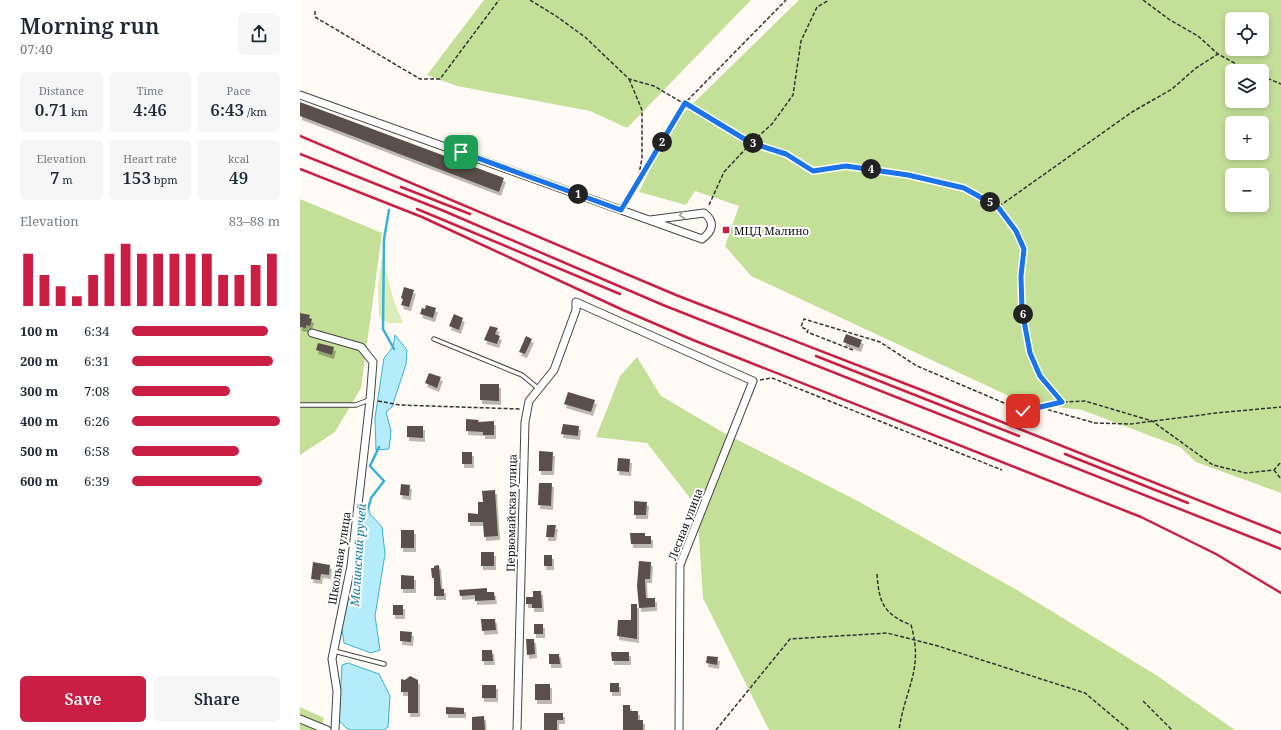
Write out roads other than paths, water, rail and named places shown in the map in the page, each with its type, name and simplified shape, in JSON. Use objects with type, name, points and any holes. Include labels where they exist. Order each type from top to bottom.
[{"type":"street","points":[[300,95],[702,239],[710,234],[712,225],[709,217],[704,213],[650,220]]},
{"type":"street","name":"Первомайская улица","points":[[517,730],[525,422],[529,401],[554,370],[576,310],[576,302],[752,381]]},
{"type":"street","name":"Школьная улица","points":[[312,333],[361,347],[373,362],[351,566],[332,658],[337,691],[335,730]]},
{"type":"street","name":"Лесная улица","points":[[679,730],[680,565],[752,381]]},
{"type":"street","points":[[300,719],[327,730]]},
{"type":"lane","points":[[434,339],[522,375],[539,389]]},
{"type":"lane","points":[[300,405],[356,405],[370,400]]},
{"type":"lane","points":[[333,651],[384,664]]},
{"type":"water","points":[[395,335],[407,350],[406,364],[392,407],[386,412],[391,431],[389,449],[376,450],[375,418],[384,358],[393,347]]},
{"type":"water","points":[[368,507],[370,514],[382,527],[385,554],[375,616],[380,650],[371,653],[344,643],[341,624],[348,602],[357,583],[365,509]]},
{"type":"water","points":[[348,663],[379,674],[390,696],[388,727],[384,730],[351,730],[346,728],[339,720],[342,665]]},
{"type":"waterway","name":"Малинский ручей","points":[[389,210],[384,239],[383,329],[394,349]]},
{"type":"waterway","name":"Малинский ручей","points":[[368,509],[371,498],[384,481],[370,466],[379,447]]},
{"type":"railway","points":[[300,136],[676,295],[919,389],[1281,533]]},
{"type":"railway","points":[[300,154],[444,211],[663,305],[1281,549]]},
{"type":"railway","points":[[300,169],[422,217],[623,310],[693,340],[1141,517],[1216,554],[1281,593]]},
{"type":"railway","points":[[401,187],[470,214]]},
{"type":"railway","points":[[417,209],[620,294]]},
{"type":"railway","points":[[816,356],[1019,436]]},
{"type":"railway","points":[[1065,454],[1188,503]]},
{"type":"place","name":"МЦД Малино","points":[[726,230]]}]
